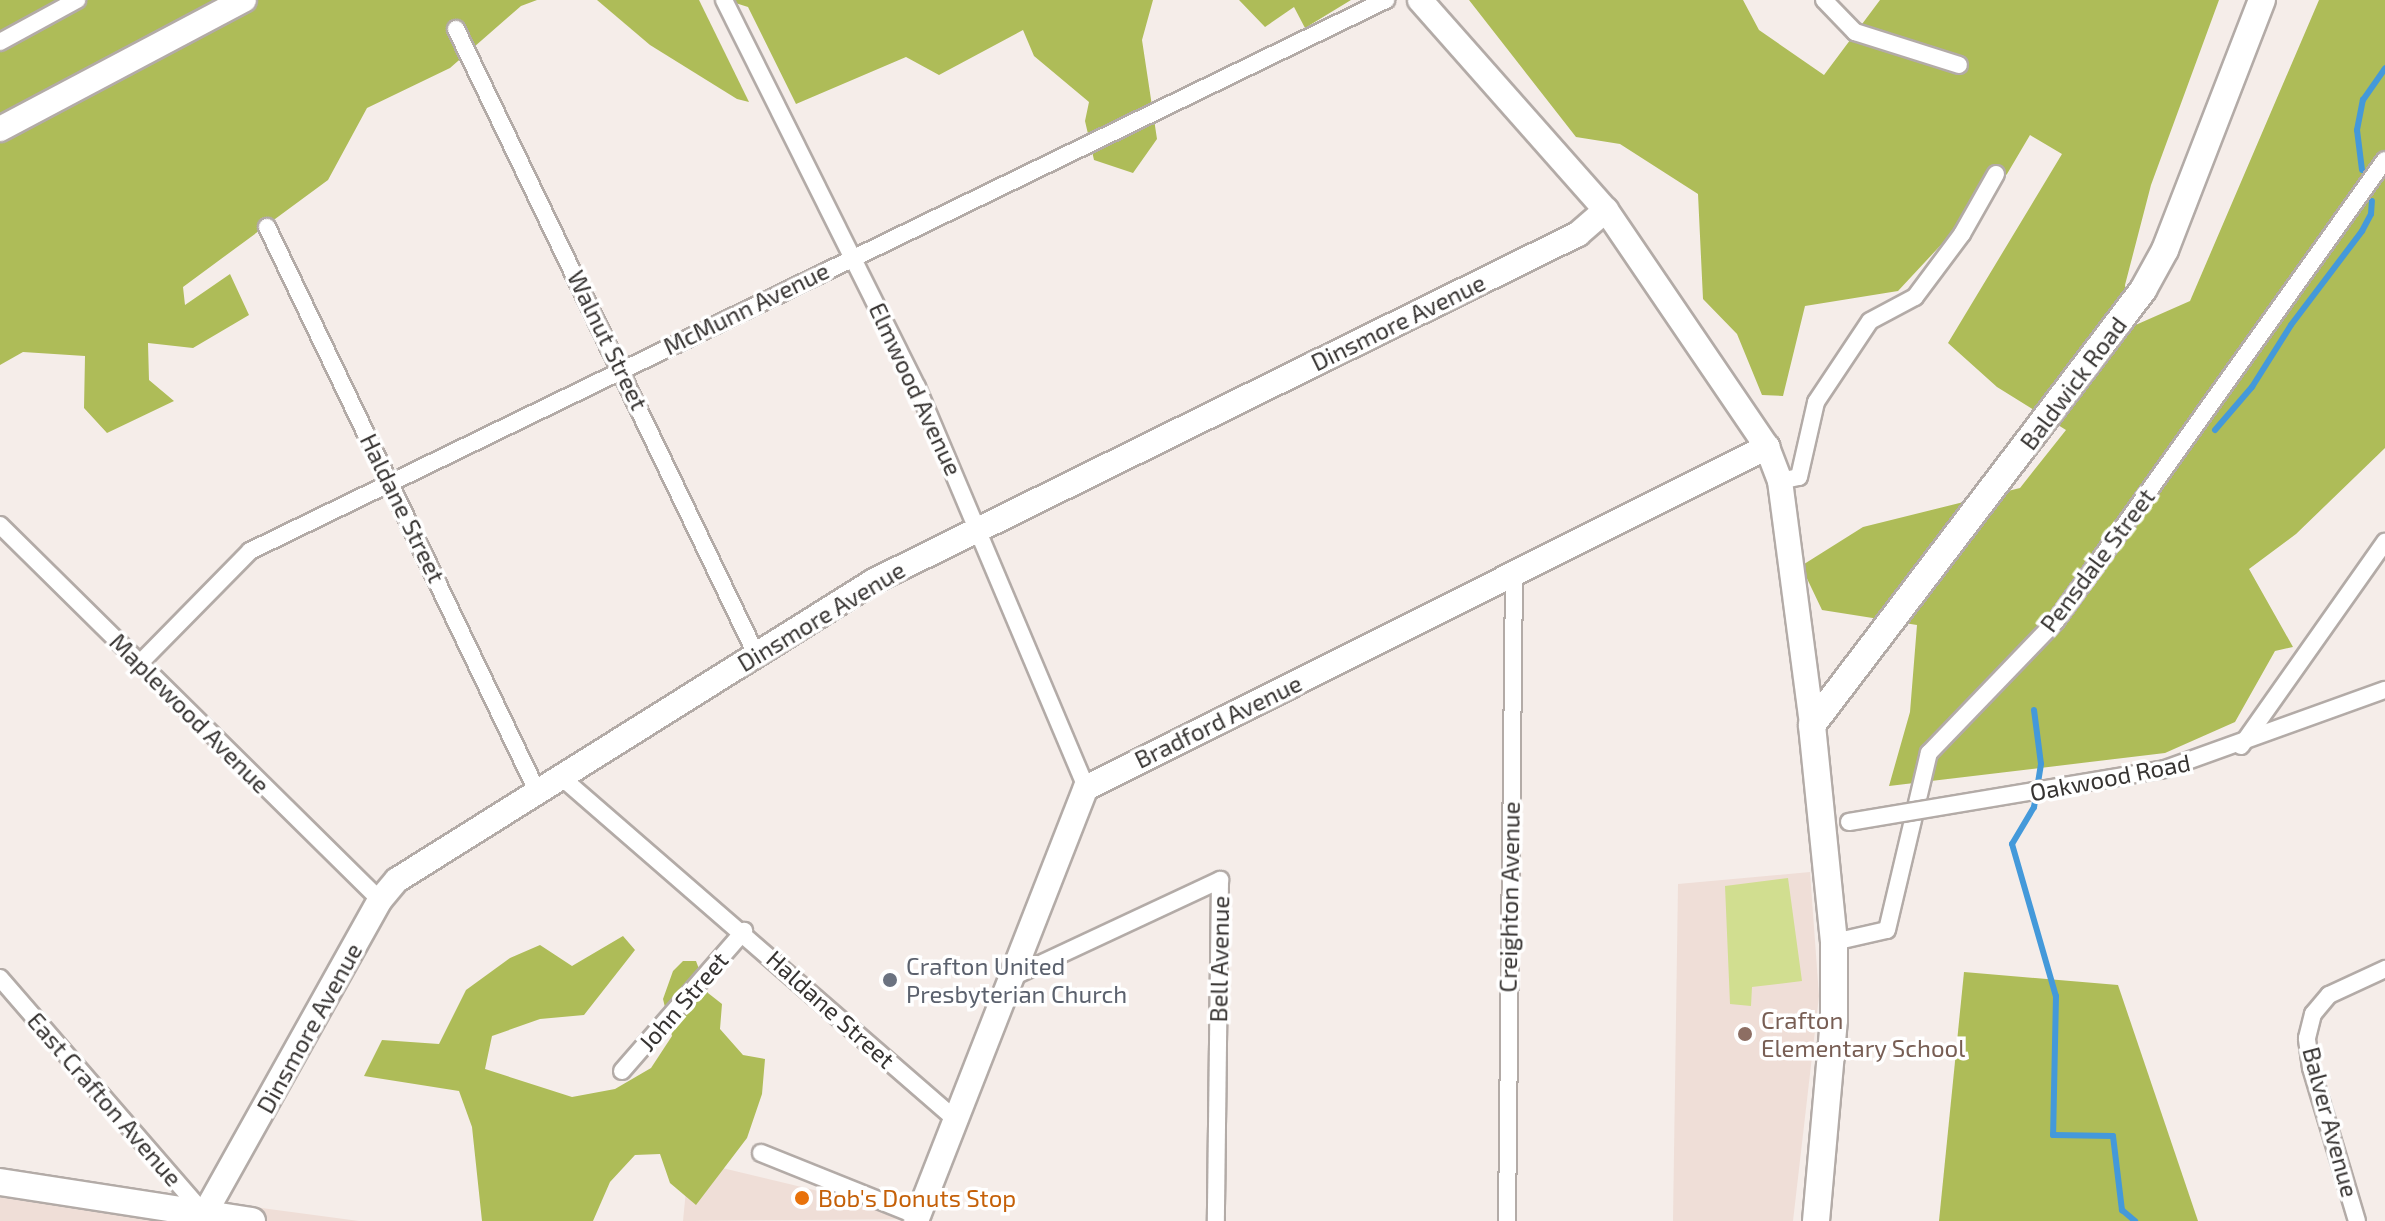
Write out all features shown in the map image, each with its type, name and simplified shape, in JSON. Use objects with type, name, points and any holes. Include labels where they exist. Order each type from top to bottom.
[{"type":"main road","points":[[0,129],[244,0]]},
{"type":"main road","points":[[1420,0],[1606,210],[1767,447],[1780,481],[1812,725],[1837,824],[1834,1020],[1816,1221]]},
{"type":"main road","name":"Baldwick Road","points":[[1812,725],[2143,290],[2165,250],[2262,0]]},
{"type":"main road","name":"Dinsmore Avenue","points":[[206,1217],[380,900],[397,880],[866,585],[1578,234],[1606,210]]},
{"type":"main road","name":"Bradford Avenue","points":[[1086,788],[1767,447]]},
{"type":"main road","points":[[917,1219],[1086,788]]},
{"type":"main road","points":[[0,1182],[206,1217],[252,1221]]},
{"type":"street","points":[[0,42],[77,0]]},
{"type":"street","name":"Elmwood Avenue","points":[[724,0],[851,256],[980,529],[1086,788]]},
{"type":"street","name":"McMunn Avenue","points":[[140,663],[250,551],[389,479],[1386,0]]},
{"type":"street","points":[[1824,0],[1855,32],[1959,65]]},
{"type":"street","name":"Walnut Street","points":[[456,29],[623,369],[756,654]]},
{"type":"street","name":"Pensdale Street","points":[[1834,942],[1887,930],[1929,753],[2056,621],[2385,160]]},
{"type":"street","points":[[1780,481],[1799,477],[1816,402],[1870,321],[1915,297],[1962,234],[1996,174]]},
{"type":"street","name":"Haldane Street","points":[[267,227],[537,791]]},
{"type":"street","name":"Maplewood Avenue","points":[[0,525],[380,900]]},
{"type":"street","points":[[2241,746],[2385,542]]},
{"type":"street","name":"Creighton Avenue","points":[[1507,1221],[1514,573]]},
{"type":"street","name":"Oakwood Road","points":[[1837,824],[2165,769],[2241,746],[2385,690]]},
{"type":"street","name":"Haldane Street","points":[[560,776],[744,931],[955,1119]]},
{"type":"street","name":"Bell Avenue","points":[[1010,978],[1220,880],[1216,1221]]},
{"type":"street","name":"John Street","points":[[622,1071],[744,931]]},
{"type":"street","name":"Balver Avenue","points":[[2357,1221],[2311,1068],[2307,1038],[2313,1014],[2329,995],[2385,969]]},
{"type":"street","name":"East Crafton Avenue","points":[[0,978],[206,1217]]},
{"type":"street","points":[[761,1153],[917,1219]]},
{"type":"shaded area","name":"Crafton Elementary School","points":[[1810,872],[1819,996],[1793,1221],[1673,1221],[1678,884]]},
{"type":"shaded area","points":[[689,1160],[935,1219],[683,1221]]},
{"type":"shaded area","points":[[0,1179],[51,1180],[359,1221],[0,1221]]},
{"type":"green space","points":[[0,0],[537,0],[521,6],[450,68],[367,108],[328,180],[183,287],[185,305],[230,274],[249,315],[193,348],[148,343],[149,380],[174,401],[107,433],[84,408],[85,356],[23,352],[0,365]]},
{"type":"green space","points":[[597,0],[699,0],[749,102],[737,99],[650,45]]},
{"type":"green space","points":[[726,0],[1153,0],[1142,40],[1157,139],[1133,173],[1094,160],[1085,121],[1089,102],[1034,56],[1023,30],[939,75],[906,57],[796,104],[748,7]]},
{"type":"green space","points":[[1239,0],[1351,0],[1305,28],[1294,7],[1265,27]]},
{"type":"green space","points":[[1469,0],[1743,0],[1759,30],[1824,75],[1880,0],[2219,0],[2151,185],[2125,285],[2131,327],[2190,301],[2319,0],[2385,0],[2385,448],[2296,534],[2249,569],[2293,647],[2275,651],[2235,722],[2165,753],[1889,786],[1910,712],[1917,625],[1822,610],[1801,566],[1863,527],[2020,488],[2066,430],[1997,387],[1948,343],[2062,154],[2030,135],[2007,174],[1898,291],[1805,306],[1783,396],[1762,395],[1737,334],[1703,299],[1698,194],[1620,144],[1576,137]]},
{"type":"green space","points":[[1788,878],[1802,981],[1752,987],[1751,1006],[1730,1004],[1725,886]]},
{"type":"green space","points":[[623,936],[635,950],[584,1015],[540,1019],[492,1036],[485,1069],[572,1097],[615,1089],[651,1068],[672,1036],[663,999],[673,971],[683,961],[696,961],[708,993],[722,1004],[720,1029],[743,1055],[765,1059],[762,1094],[747,1138],[696,1205],[670,1183],[660,1154],[635,1155],[610,1182],[593,1221],[482,1221],[472,1127],[459,1091],[364,1076],[382,1040],[439,1044],[466,990],[510,958],[540,945],[572,966]]},
{"type":"green space","points":[[1964,972],[2118,985],[2198,1221],[1939,1221]]},
{"type":"waterway","points":[[2362,170],[2357,130],[2363,100],[2385,68]]},
{"type":"waterway","points":[[2215,430],[2252,387],[2291,325],[2362,231],[2371,214],[2372,201]]},
{"type":"waterway","points":[[2034,710],[2041,764],[2034,807],[2012,844],[2056,996],[2053,1135],[2113,1136],[2122,1210],[2135,1221]]},
{"type":"place","name":"Crafton United Presbyterian Church","points":[[890,980]]},
{"type":"place","name":"Crafton Elementary School","points":[[1745,1034]]},
{"type":"place","name":"Bob's Donuts Stop","points":[[802,1198]]}]
